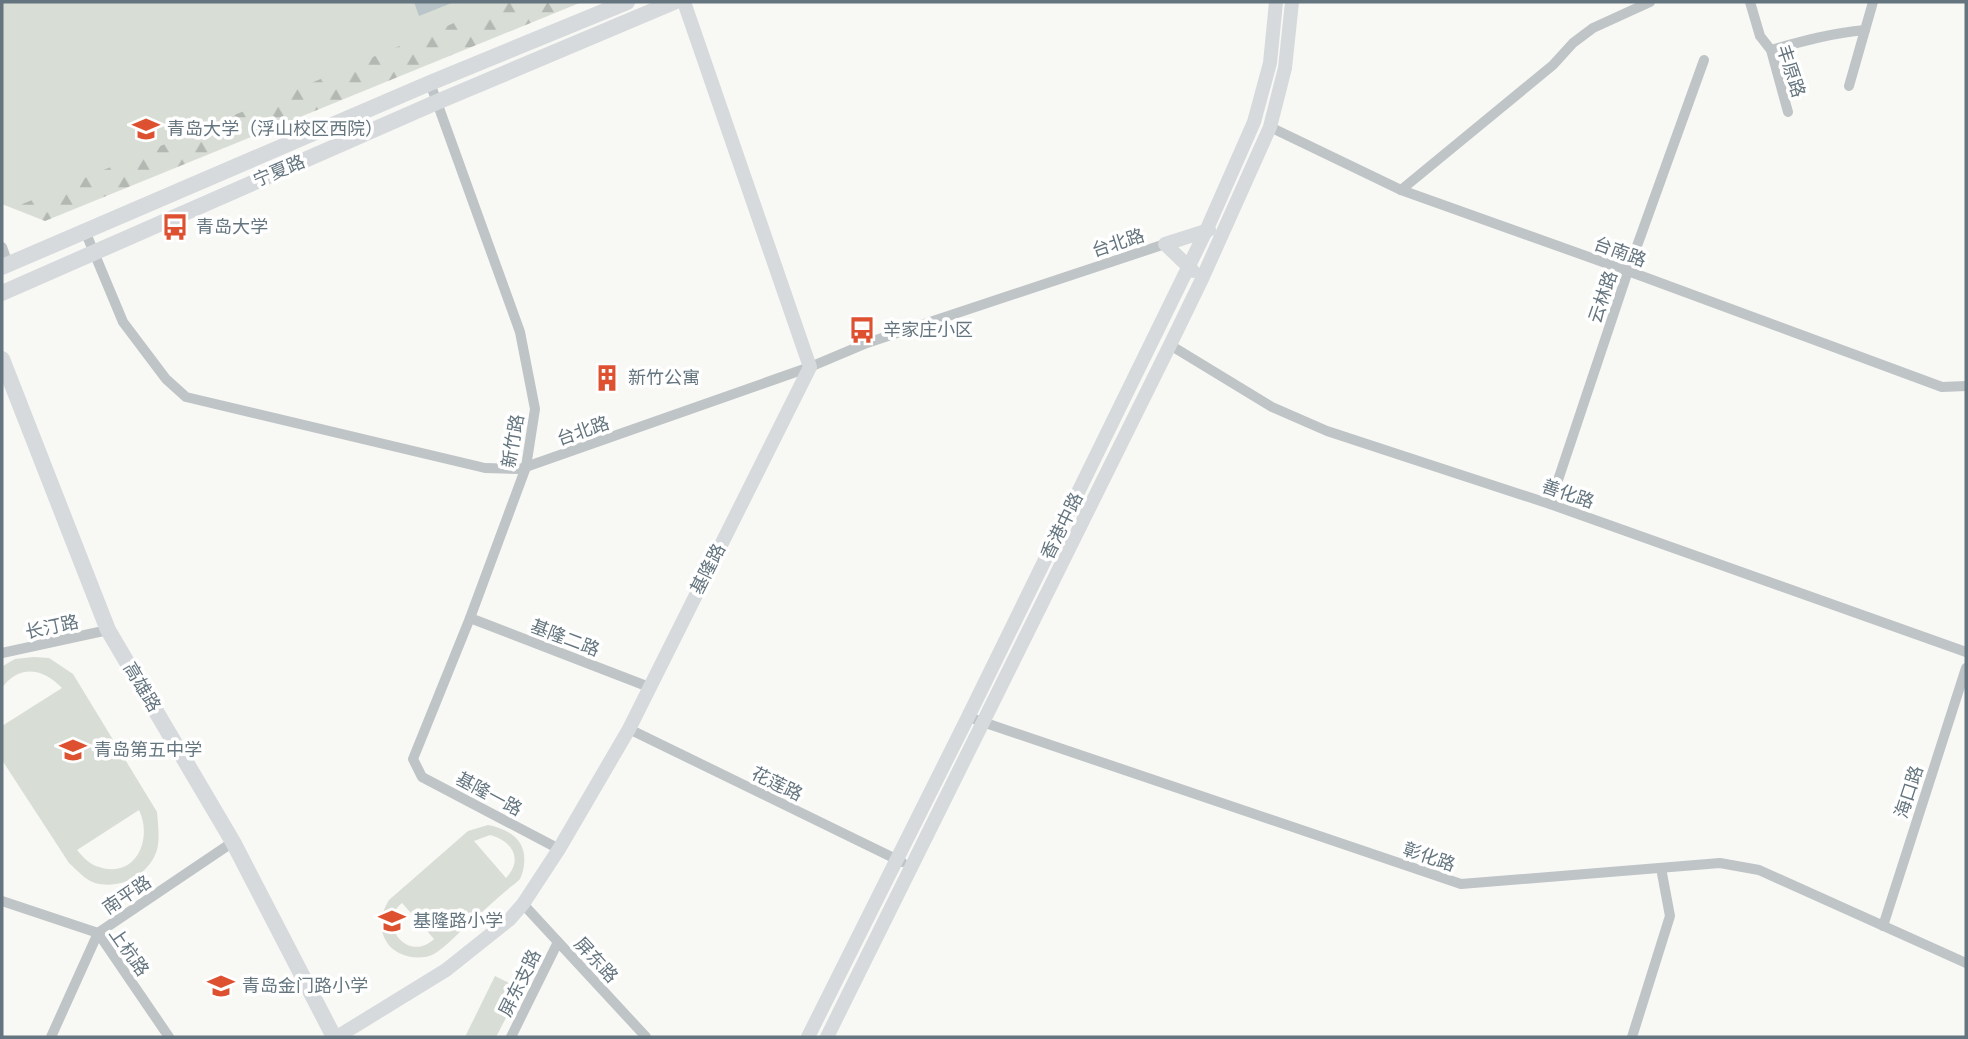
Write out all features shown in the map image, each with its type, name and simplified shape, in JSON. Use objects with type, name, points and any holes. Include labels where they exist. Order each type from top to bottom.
[{"type":"main road","name":"宁夏路","points":[[5,266],[430,83],[627,2]]},
{"type":"main road","name":"宁夏路","points":[[2,293],[437,102],[674,2]]},
{"type":"main road","points":[[684,2],[810,367]]},
{"type":"main road","name":"香港中路","points":[[807,1037],[968,718],[1206,231],[1254,122],[1270,63],[1276,2]]},
{"type":"main road","name":"香港中路","points":[[827,1037],[1202,279],[1270,127],[1285,68],[1292,2]]},
{"type":"main road","points":[[1202,279],[1165,244],[1206,231],[1224,229]]},
{"type":"main road","name":"高雄路","points":[[2,359],[108,630],[233,842],[335,1037]]},
{"type":"main road","name":"基隆路","points":[[335,1037],[446,970],[510,919],[523,904],[559,849],[629,729],[810,367]]},
{"type":"street","points":[[1401,190],[1553,65],[1573,43],[1593,28],[1650,2]]},
{"type":"street","name":"丰原路","points":[[1750,2],[1760,36],[1771,50],[1788,112]]},
{"type":"street","points":[[1849,86],[1873,2]]},
{"type":"street","points":[[1771,50],[1820,36],[1865,30]]},
{"type":"street","name":"云林路","points":[[1550,505],[1628,271],[1704,60]]},
{"type":"street","name":"新竹路","points":[[414,759],[526,467],[535,410],[520,332],[430,83]]},
{"type":"street","name":"台南路","points":[[1270,127],[1401,190],[1942,387],[1966,386]]},
{"type":"street","name":"台北路","points":[[85,231],[123,322],[166,379],[186,397],[485,468],[520,469],[810,367],[867,343],[1165,244]]},
{"type":"street","points":[[2,247],[5,266]]},
{"type":"street","name":"善化路","points":[[1170,345],[1272,407],[1327,430],[1550,505],[1966,652]]},
{"type":"street","name":"基隆二路","points":[[470,618],[649,687]]},
{"type":"street","name":"长汀路","points":[[2,653],[108,630]]},
{"type":"street","name":"海口路","points":[[1883,926],[1966,668]]},
{"type":"street","name":"彰化路","points":[[968,718],[1461,884],[1720,863],[1759,870],[1966,963]]},
{"type":"street","name":"花莲路","points":[[629,729],[912,866]]},
{"type":"street","name":"基隆一路","points":[[414,759],[422,777],[559,849]]},
{"type":"street","name":"南平路","points":[[51,1037],[98,933],[233,842]]},
{"type":"street","points":[[1632,1037],[1670,916],[1661,868]]},
{"type":"street","name":"上杭路","points":[[2,901],[98,933],[169,1037]]},
{"type":"street","name":"屏东路","points":[[523,904],[646,1037]]},
{"type":"street","name":"屏东支路","points":[[511,1037],[558,942]]},
{"type":"green space","name":"青岛大学（浮山校区西院）","points":[[2,2],[582,2],[45,221],[2,204]]},
{"type":"green space","name":"青岛大学（浮山校区西院）","points":[[2,2],[504,2],[13,208],[2,204]]},
{"type":"green space","points":[[49,658],[73,674],[157,812],[157,850],[147,867],[132,878],[105,885],[91,882],[81,874],[69,863],[2,760],[2,726],[62,688],[47,676],[23,672],[9,680],[2,688],[3,666],[15,659]],"holes":[[[139,810],[144,833],[138,854],[132,862],[123,867],[112,869],[96,866],[77,850]]]},
{"type":"green space","points":[[488,825],[503,829],[515,837],[523,848],[524,856],[520,879],[434,954],[414,957],[401,954],[386,941],[381,925],[389,900],[468,831]],"holes":[[[490,835],[504,842],[513,852],[514,864],[506,878],[474,841]],[[402,903],[434,939],[414,947],[398,938],[392,921],[395,911]]]},
{"type":"green space","points":[[495,976],[521,989],[496,1037],[465,1037]]},
{"type":"shaded area","points":[[414,2],[454,2],[419,16]]},
{"type":"place","name":"青岛大学（浮山校区西院）","points":[[146,129]]},
{"type":"place","name":"青岛大学","points":[[175,227]]},
{"type":"place","name":"辛家庄小区","points":[[862,330]]},
{"type":"place","name":"新竹公寓","points":[[607,378]]},
{"type":"place","name":"青岛第五中学","points":[[73,750]]},
{"type":"place","name":"基隆路小学","points":[[392,921]]},
{"type":"place","name":"青岛金门路小学","points":[[221,986]]}]
